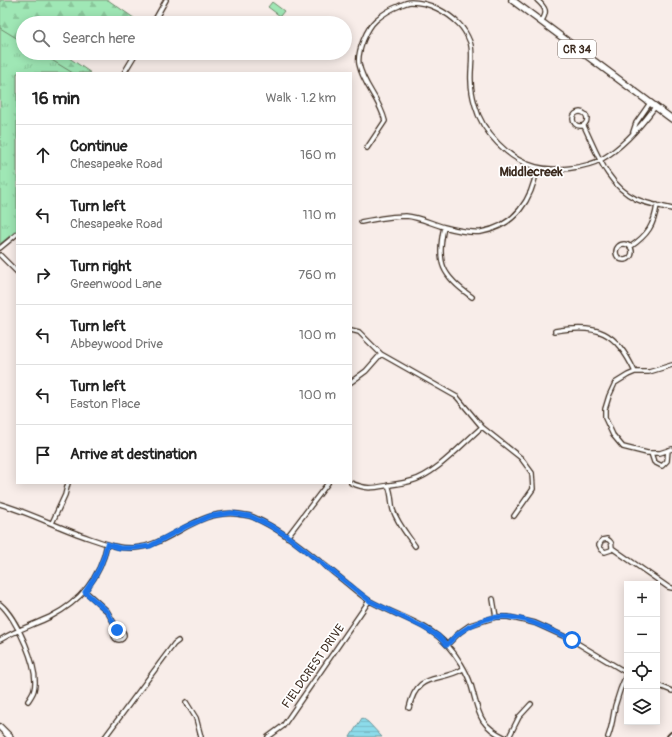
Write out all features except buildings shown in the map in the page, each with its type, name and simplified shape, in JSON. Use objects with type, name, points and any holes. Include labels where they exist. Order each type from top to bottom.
[{"type":"main road","name":"CR 34","points":[[512,0],[672,119]]},
{"type":"main road","points":[[0,727],[10,737]]},
{"type":"street","points":[[157,16],[166,0]]},
{"type":"street","points":[[537,0],[545,6],[546,10],[545,16],[541,22]]},
{"type":"street","points":[[367,148],[385,122],[383,111],[365,81],[359,63],[361,43],[375,21],[392,9],[409,1],[431,6],[446,12],[460,25],[470,43],[471,82],[475,106],[485,128],[497,143],[523,162],[537,168],[572,168],[600,160],[619,147],[633,132],[640,127],[655,107]]},
{"type":"street","points":[[125,72],[132,60]]},
{"type":"street","points":[[633,132],[636,122],[650,103]]},
{"type":"street","points":[[583,112],[587,115],[588,122],[584,126],[580,127],[575,125],[573,120],[576,114],[583,112]]},
{"type":"street","points":[[584,126],[600,160],[613,180],[624,191],[637,199],[672,209]]},
{"type":"street","points":[[361,222],[377,218],[407,216],[421,218],[444,227],[457,230],[480,232],[501,225],[521,209],[526,202],[537,168]]},
{"type":"street","points":[[630,247],[649,230],[655,217],[657,205]]},
{"type":"street","points":[[444,227],[441,238],[440,254],[444,270],[459,288],[472,297]]},
{"type":"street","points":[[0,248],[16,235]]},
{"type":"street","points":[[623,244],[630,247],[632,253],[629,257],[622,259],[618,256],[616,251],[619,246],[623,244]]},
{"type":"street","points":[[0,256],[16,271]]},
{"type":"street","points":[[555,331],[578,328],[599,331],[615,340],[629,357],[635,372]]},
{"type":"street","points":[[352,330],[359,332],[381,354],[457,397],[482,427],[521,458],[532,473],[533,489],[514,516]]},
{"type":"street","points":[[352,381],[366,371],[381,354]]},
{"type":"street","points":[[670,450],[660,453],[651,453],[623,447],[613,435],[606,418],[605,409],[615,383],[635,372],[649,372],[672,365]]},
{"type":"street","points":[[352,483],[362,488],[376,488],[412,481],[427,474],[438,466],[482,427]]},
{"type":"street","points":[[651,453],[654,462],[662,466],[667,461],[670,450]]},
{"type":"street","points":[[52,523],[65,495],[68,484]]},
{"type":"street","points":[[287,536],[327,484]]},
{"type":"street","points":[[388,485],[392,493],[393,509],[399,524],[415,546]]},
{"type":"street","points":[[0,504],[120,548],[150,546],[185,527],[210,516],[231,513],[250,516],[287,536],[370,601],[438,636],[456,655],[471,684],[480,718],[492,731],[504,737]]},
{"type":"street","points":[[0,640],[50,617],[85,592],[98,572],[105,557],[107,544]]},
{"type":"street","points":[[612,548],[668,587],[672,588]]},
{"type":"street","points":[[85,592],[107,611],[118,630]]},
{"type":"street","points":[[493,599],[496,617]]},
{"type":"street","name":"FIELDCREST DRIVE","points":[[268,737],[283,726],[370,601]]},
{"type":"street","points":[[0,604],[13,618],[32,664],[34,690],[28,701]]},
{"type":"street","points":[[447,645],[460,632],[470,625],[496,617],[508,617],[535,623],[572,640],[624,671]]},
{"type":"street","points":[[105,737],[174,644],[178,641]]},
{"type":"street","points":[[409,708],[412,696],[423,683],[429,679],[454,674],[463,669]]},
{"type":"street","points":[[608,737],[615,705],[624,680]]},
{"type":"street","points":[[660,686],[672,691]]},
{"type":"street","points":[[186,702],[196,718],[202,737]]},
{"type":"street","points":[[509,737],[519,717],[531,704]]},
{"type":"green space","points":[[0,0],[108,0],[131,16],[16,16],[16,38],[0,28]]},
{"type":"green space","points":[[272,2],[284,11],[280,16],[268,7]]},
{"type":"green space","points":[[0,27],[16,37],[16,60],[54,60],[73,72],[16,72],[16,231],[0,244]]},
{"type":"green space","points":[[52,60],[72,60],[90,72],[71,72]]},
{"type":"water","points":[[362,718],[368,722],[382,737],[350,737]]},
{"type":"district","name":"Middlecreek","points":[[531,171]]},
{"type":"route","points":[[117,630],[110,614],[85,592],[98,572],[105,557],[107,544],[120,548],[150,546],[185,527],[210,516],[231,513],[250,516],[287,536],[370,601],[423,627],[438,636],[447,645],[460,632],[470,625],[496,617],[508,617],[535,623],[572,640]]}]
